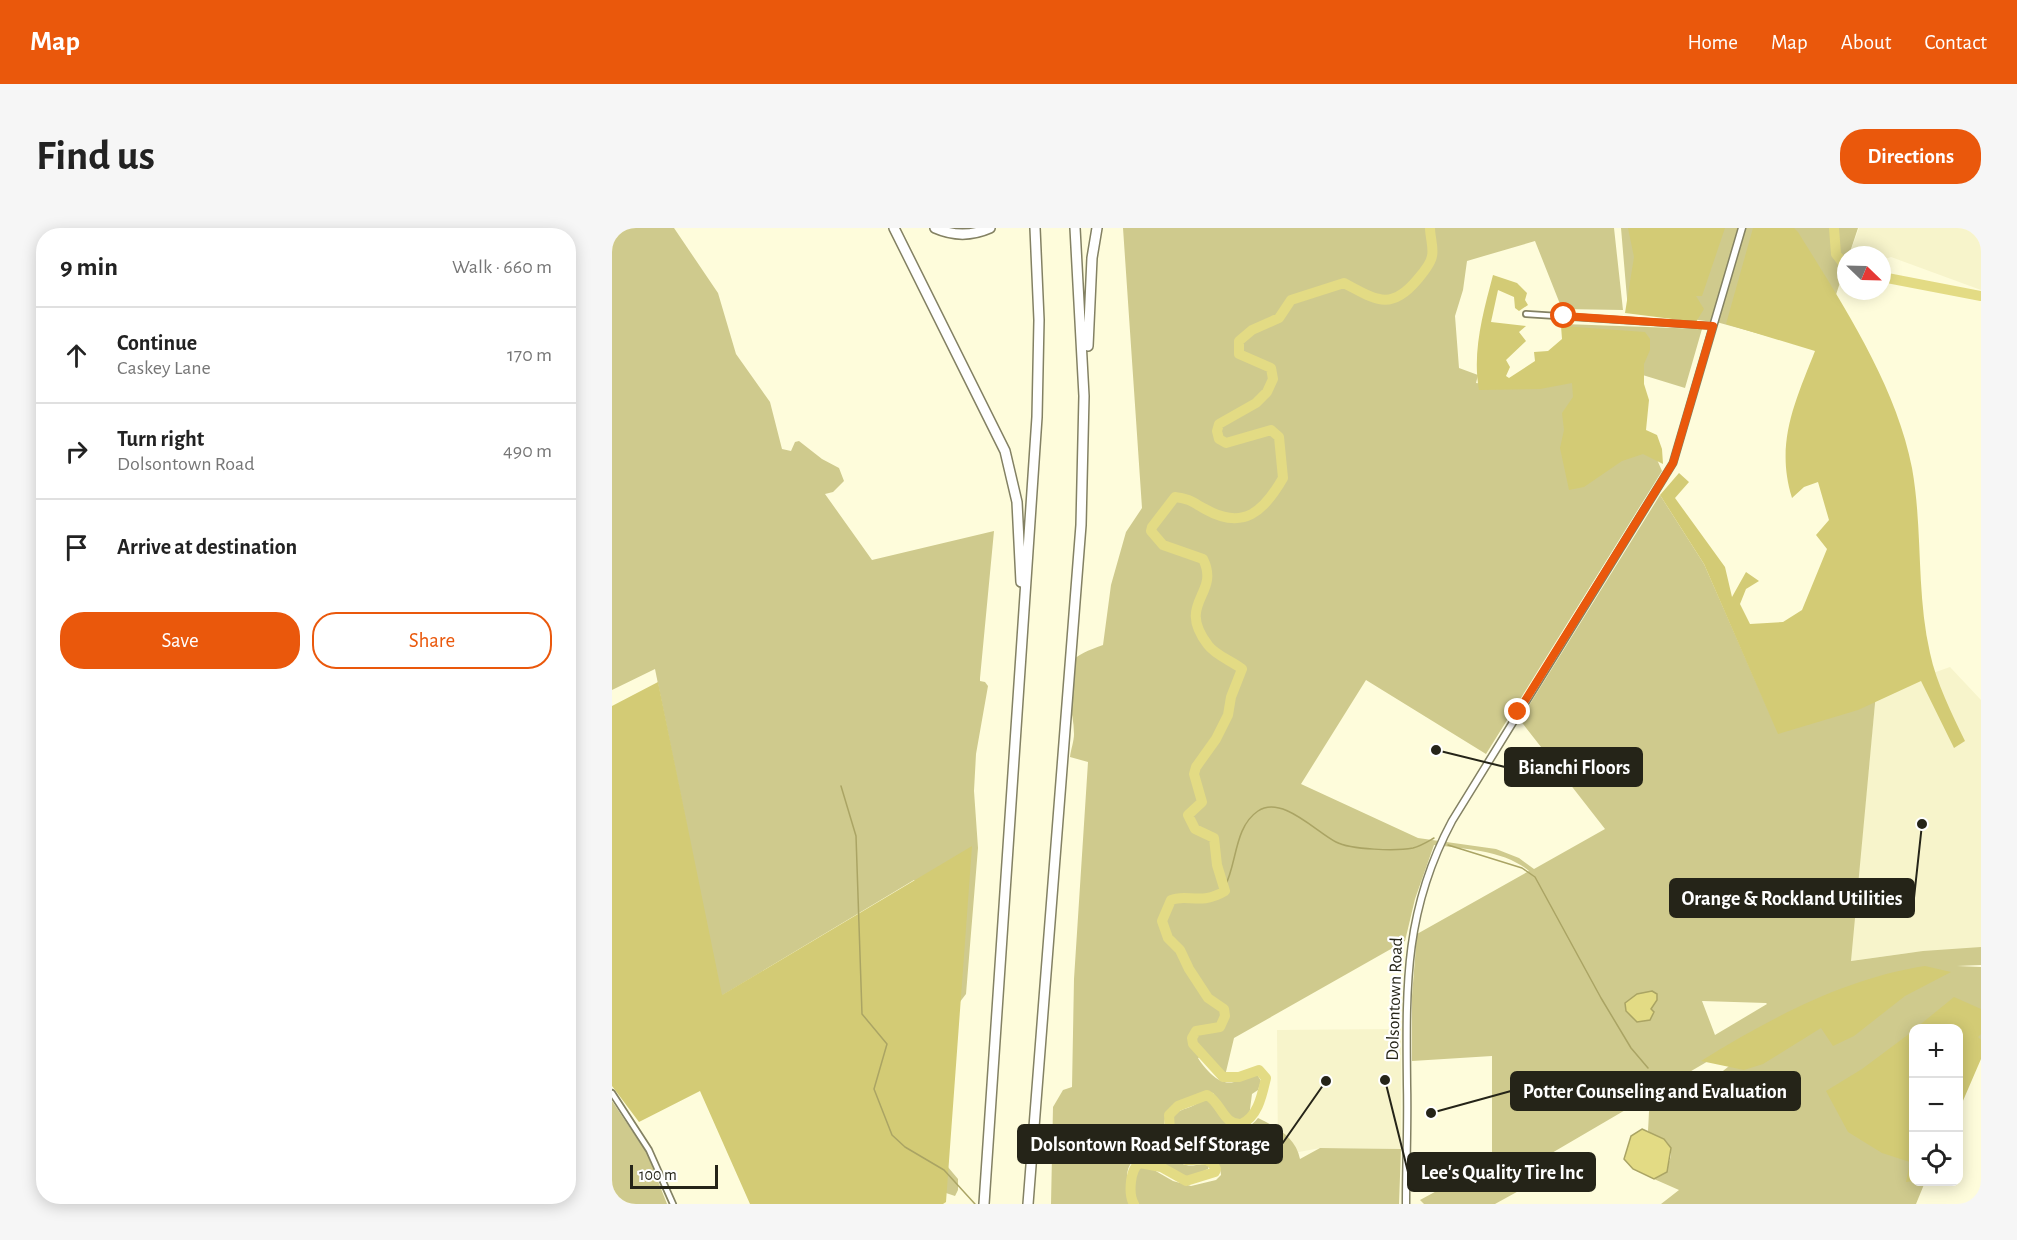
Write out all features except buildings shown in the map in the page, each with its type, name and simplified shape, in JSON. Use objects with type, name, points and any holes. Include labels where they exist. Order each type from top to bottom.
[{"type":"highway","points":[[894,228],[994,427],[1008,462],[1020,530],[1019,619],[1022,646]]},
{"type":"highway","points":[[934,228],[949,233],[968,234],[990,228]]},
{"type":"highway","points":[[984,1204],[1039,373],[1035,228]]},
{"type":"highway","points":[[1075,228],[1083,345],[1084,411]]},
{"type":"highway","points":[[1028,1204],[1081,525],[1084,411],[1092,264],[1097,228]]},
{"type":"street","name":"Dolsontown Road","points":[[1406,1204],[1407,966],[1414,922],[1429,870],[1452,821],[1673,463],[1742,228]]},
{"type":"street","points":[[1527,314],[1713,326]]},
{"type":"street","points":[[612,1093],[649,1150],[674,1204]]},
{"type":"shaded area","points":[[612,228],[674,228],[718,293],[736,354],[770,402],[782,449],[791,451],[795,442],[799,441],[822,459],[839,468],[844,481],[833,492],[825,494],[872,560],[994,531],[980,678],[980,681],[985,682],[988,686],[976,754],[974,791],[978,848],[966,994],[956,1007],[948,1011],[922,1003],[907,1006],[904,1012],[890,1099],[890,1104],[933,1138],[942,1160],[958,1179],[958,1190],[955,1196],[946,1193],[928,1169],[907,1163],[892,1146],[876,1139],[850,1137],[843,1131],[857,1096],[862,1008],[865,991],[871,978],[879,970],[921,980],[938,945],[939,927],[932,903],[920,884],[914,880],[721,996],[655,669],[612,690]]},
{"type":"shaded area","points":[[1123,228],[1614,228],[1623,310],[1562,309],[1535,241],[1467,261],[1463,290],[1455,316],[1459,368],[1478,375],[1476,383],[1503,386],[1566,374],[1564,324],[1702,329],[1685,388],[1584,357],[1645,432],[1662,471],[1486,754],[1366,680],[1301,784],[1418,838],[1496,849],[1519,858],[1534,869],[1605,829],[1520,720],[1660,495],[1704,564],[1774,723],[1876,693],[1851,961],[1923,951],[1981,947],[1981,965],[1957,966],[1981,967],[1981,1041],[1963,1031],[1963,1024],[1909,1024],[1909,1186],[1923,1186],[1916,1204],[1661,1204],[1679,1190],[1654,1179],[1666,1168],[1671,1151],[1666,1141],[1648,1131],[1653,1097],[1651,1095],[1516,1174],[1524,1188],[1495,1204],[1424,1204],[1420,1200],[1492,1161],[1492,1056],[1412,1061],[1412,996],[1417,934],[1529,871],[1519,864],[1496,855],[1471,849],[1434,845],[1415,899],[1405,941],[1234,1038],[1225,1076],[1206,1054],[1198,1058],[1218,1079],[1228,1083],[1255,1076],[1258,1076],[1261,1081],[1258,1090],[1252,1094],[1249,1117],[1239,1122],[1230,1118],[1210,1092],[1179,1103],[1167,1113],[1165,1130],[1160,1136],[1167,1150],[1181,1163],[1206,1165],[1209,1166],[1208,1169],[1187,1178],[1162,1164],[1142,1159],[1135,1160],[1129,1166],[1127,1177],[1127,1194],[1131,1204],[1051,1204],[1053,1107],[1063,1090],[1072,1087],[1074,979],[1088,762],[1070,757],[1074,734],[1073,718],[1064,680],[1065,670],[1083,653],[1103,645],[1111,585],[1126,532],[1142,508]],"holes":[[[1702,1001],[1766,1003],[1715,1035]],[[1763,1029],[1740,1056],[1706,1082],[1657,1094],[1657,1091]]]},
{"type":"shaded area","points":[[1621,228],[1858,228],[1852,246],[1837,246],[1837,292],[1818,350],[1720,323],[1628,310]]},
{"type":"shaded area","points":[[1628,228],[1725,228],[1702,296],[1696,296],[1704,309],[1696,322],[1625,313],[1634,257]]},
{"type":"shaded area","points":[[1753,228],[1794,228],[1866,346],[1894,406],[1904,437],[1915,491],[1923,607],[1930,653],[1940,686],[1965,741],[1954,748],[1921,681],[1858,710],[1778,734],[1704,564],[1660,495],[1679,473],[1689,482],[1675,498],[1725,567],[1732,597],[1746,572],[1759,581],[1746,589],[1740,604],[1750,624],[1783,622],[1802,610],[1827,549],[1816,535],[1829,520],[1818,482],[1804,487],[1792,498],[1787,478],[1786,459],[1794,405],[1815,351],[1726,324]]},
{"type":"shaded area","points":[[1859,228],[1981,228],[1981,290],[1891,257],[1891,246],[1852,246]]},
{"type":"shaded area","points":[[1493,275],[1517,283],[1527,293],[1525,300],[1528,305],[1519,311],[1515,308],[1514,297],[1498,290],[1491,322],[1526,326],[1519,332],[1526,341],[1506,360],[1510,367],[1506,376],[1509,378],[1535,361],[1534,352],[1548,351],[1562,339],[1561,326],[1645,332],[1650,339],[1650,350],[1644,364],[1644,384],[1649,400],[1646,430],[1657,435],[1662,449],[1663,464],[1643,454],[1622,461],[1584,487],[1569,490],[1560,448],[1564,430],[1562,413],[1573,397],[1572,383],[1540,389],[1479,390],[1478,347],[1482,318]]},
{"type":"shaded area","points":[[1950,667],[1981,700],[1981,948],[1908,953],[1850,961],[1876,693]]},
{"type":"shaded area","points":[[658,682],[722,995],[972,846],[946,1202],[943,1204],[750,1204],[700,1091],[639,1122],[612,1086],[612,706]]},
{"type":"shaded area","points":[[1925,966],[1951,972],[1905,996],[1854,1036],[1833,1046],[1821,1028],[1763,1064],[1744,1070],[1701,1061],[1753,1030],[1808,1002],[1866,980]]},
{"type":"shaded area","points":[[1652,991],[1657,994],[1657,1000],[1651,1009],[1654,1012],[1650,1020],[1637,1022],[1626,1011],[1625,1003],[1637,994]]},
{"type":"shaded area","points":[[1954,997],[1981,1009],[1981,1034],[1978,1037],[1981,1040],[1981,1059],[1963,1101],[1963,1024],[1921,1024]]},
{"type":"shaded area","points":[[1401,1029],[1401,1149],[1320,1148],[1278,1156],[1277,1030]]},
{"type":"shaded area","points":[[1909,1034],[1909,1162],[1882,1153],[1848,1132],[1826,1091],[1862,1069]]},
{"type":"shaded area","points":[[1203,1099],[1209,1100],[1224,1121],[1236,1129],[1250,1126],[1258,1118],[1272,1125],[1290,1139],[1300,1159],[1320,1148],[1401,1149],[1399,1204],[1139,1204],[1136,1200],[1134,1186],[1135,1175],[1139,1167],[1147,1166],[1173,1181],[1191,1186],[1216,1180],[1221,1175],[1218,1163],[1214,1160],[1199,1156],[1188,1157],[1176,1148],[1178,1138],[1173,1131],[1172,1116]]},
{"type":"shaded area","points":[[612,1101],[647,1153],[667,1204],[612,1204]]},
{"type":"shaded area","points":[[1642,1129],[1664,1139],[1671,1148],[1667,1172],[1654,1179],[1633,1169],[1624,1159],[1631,1136]]},
{"type":"waterway","points":[[1134,1204],[1131,1182],[1134,1170],[1140,1163],[1161,1167],[1186,1181],[1215,1172],[1216,1169],[1210,1162],[1186,1160],[1171,1145],[1169,1115],[1178,1106],[1207,1095],[1230,1121],[1241,1124],[1247,1121],[1255,1111],[1266,1078],[1259,1070],[1239,1077],[1223,1077],[1193,1044],[1192,1038],[1196,1031],[1220,1027],[1225,1016],[1224,1009],[1208,998],[1180,950],[1168,938],[1162,921],[1171,900],[1208,898],[1225,891],[1217,865],[1214,838],[1195,829],[1188,815],[1202,802],[1194,774],[1196,767],[1216,739],[1228,715],[1231,697],[1242,669],[1211,649],[1199,630],[1196,618],[1197,608],[1207,582],[1207,571],[1203,559],[1163,545],[1151,531],[1152,527],[1175,497],[1231,518],[1242,518],[1252,514],[1268,500],[1283,478],[1279,437],[1271,430],[1226,443],[1219,439],[1217,431],[1219,424],[1256,403],[1267,392],[1273,379],[1271,368],[1239,354],[1239,341],[1252,330],[1279,318],[1291,300],[1344,283],[1382,300],[1399,296],[1417,280],[1430,262],[1433,250],[1430,228]]},
{"type":"waterway","points":[[1834,228],[1837,255]]},
{"type":"waterway","points":[[1891,279],[1981,296]]},
{"type":"waterway","points":[[841,786],[856,836],[862,1014],[887,1044],[874,1089],[892,1135],[905,1147],[944,1170],[975,1204]]},
{"type":"waterway","points":[[1225,886],[1244,826],[1258,811],[1267,807],[1288,811],[1336,842],[1352,847],[1406,849],[1419,846],[1434,838]]},
{"type":"waterway","points":[[1448,845],[1522,868],[1535,877],[1601,998],[1631,1048],[1648,1068]]},
{"type":"place","name":"Bianchi Floors","points":[[1436,750]]},
{"type":"place","name":"Orange & Rockland Utilities","points":[[1922,824]]},
{"type":"place","name":"Lee's Quality Tire Inc","points":[[1385,1080]]},
{"type":"place","name":"Dolsontown Road Self Storage","points":[[1326,1081]]},
{"type":"place","name":"Potter Counseling and Evaluation","points":[[1431,1113]]},
{"type":"route","points":[[1518,712],[1673,463],[1682,440],[1713,326],[1564,316]]}]
